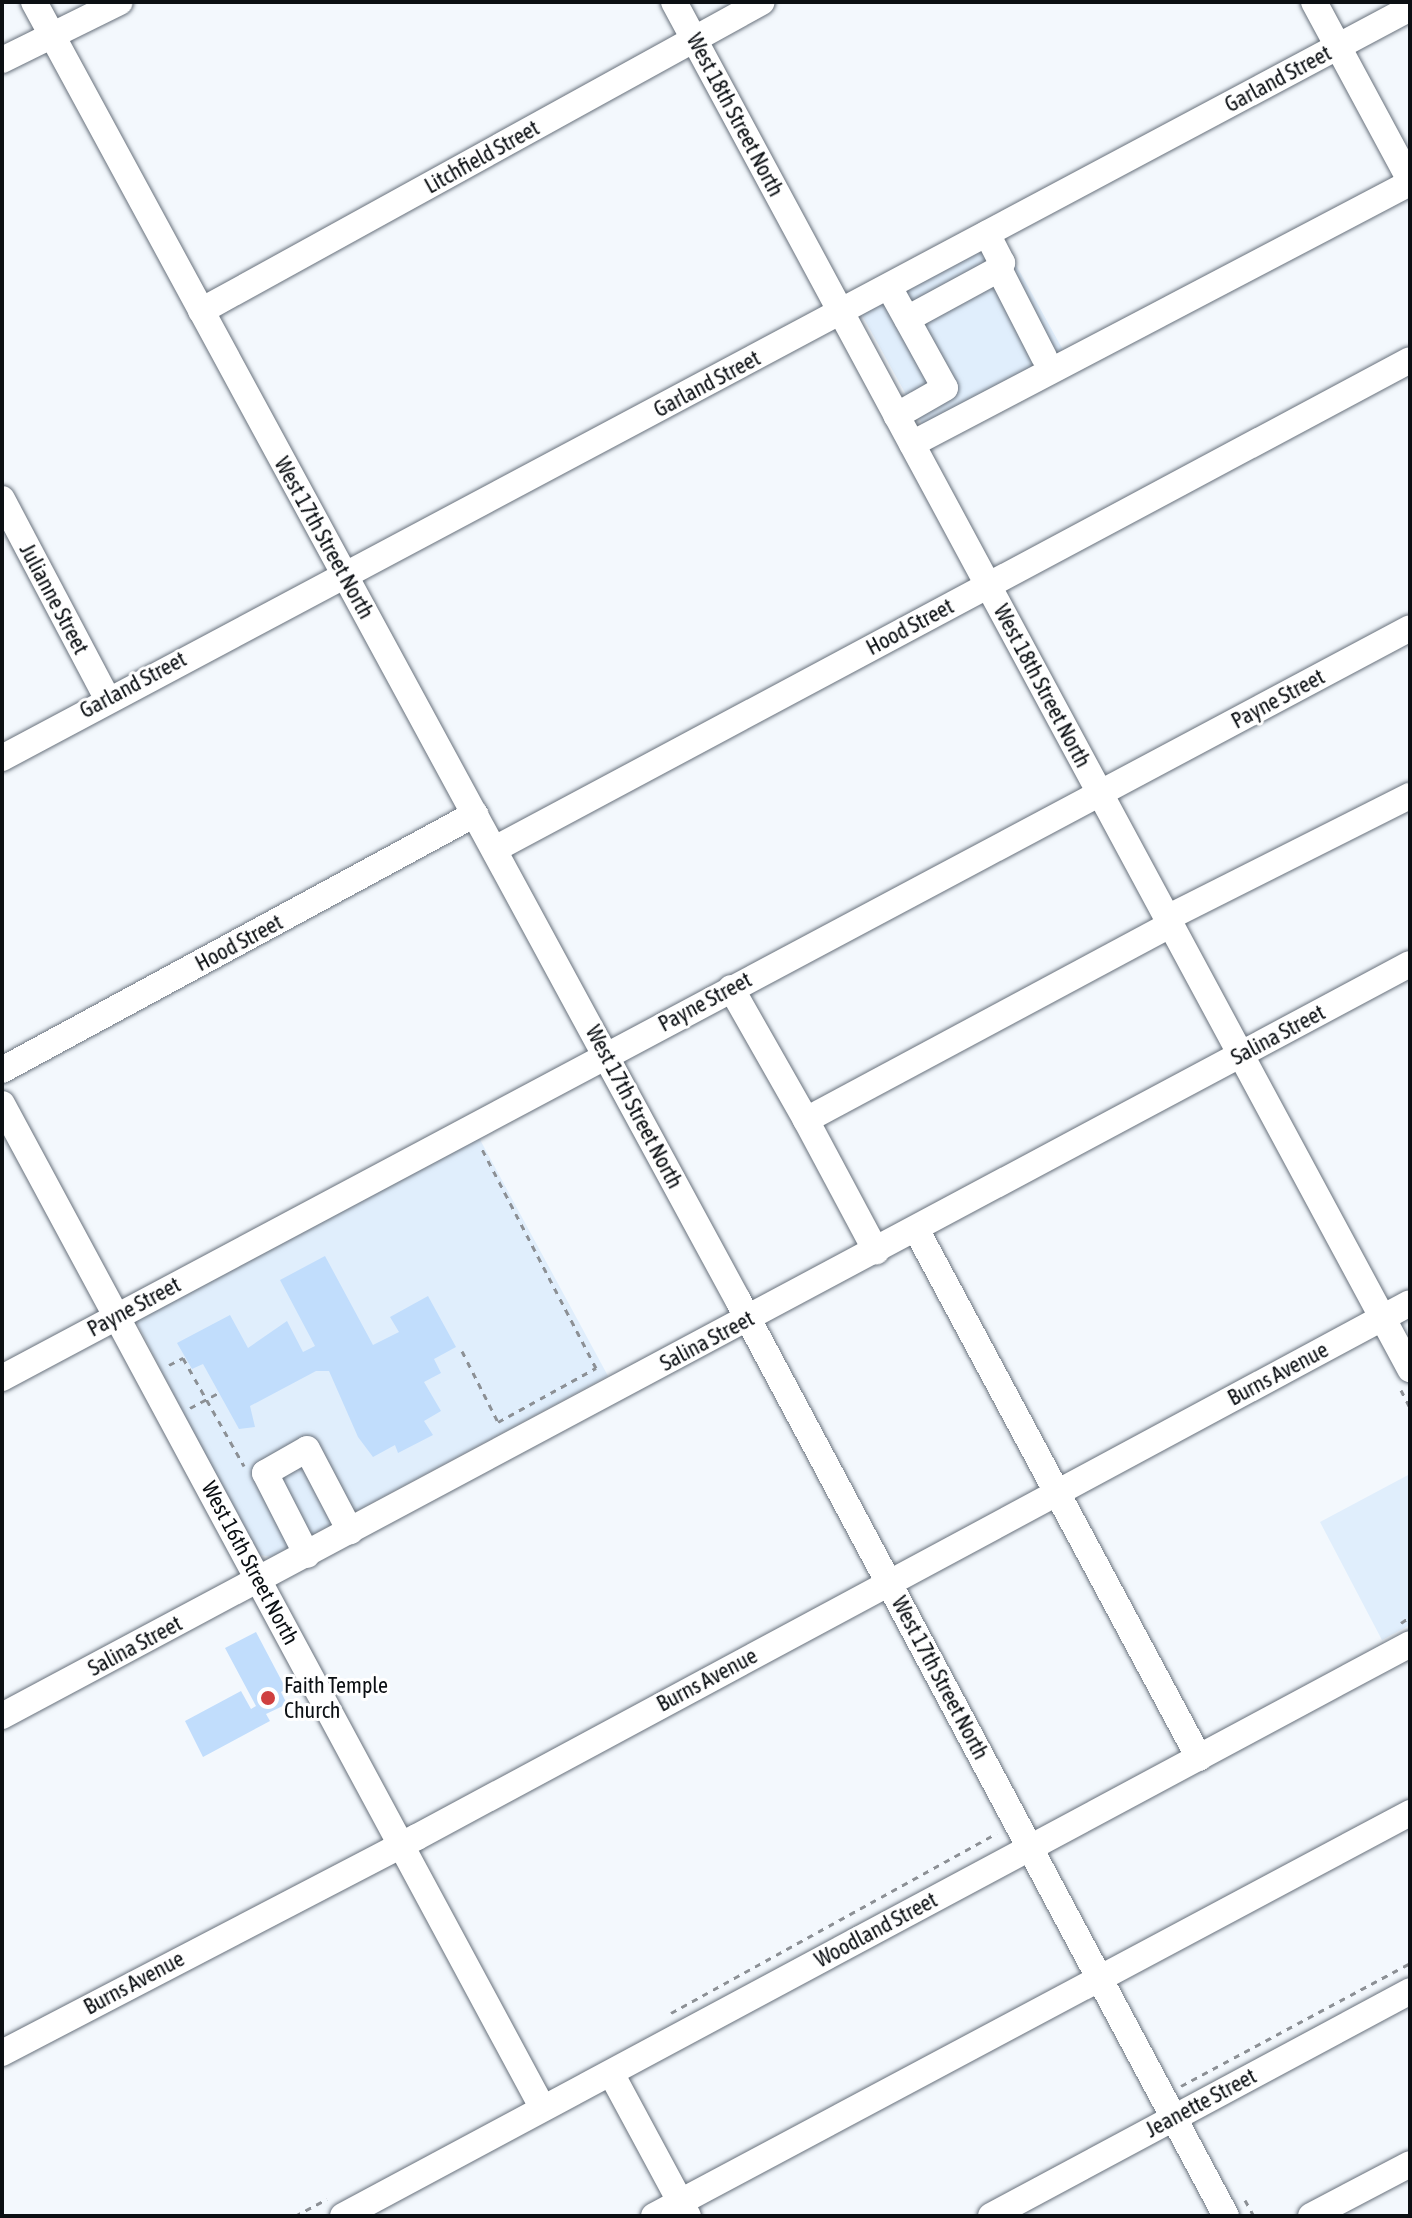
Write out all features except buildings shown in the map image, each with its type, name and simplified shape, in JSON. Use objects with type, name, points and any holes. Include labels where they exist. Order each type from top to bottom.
[{"type":"street","name":"West 17th Street North","points":[[34,2],[606,1055],[1226,2216]]},
{"type":"street","points":[[2,60],[120,2]]},
{"type":"street","name":"West 18th Street North","points":[[674,2],[1410,1369]]},
{"type":"street","name":"Litchfield Street","points":[[201,311],[762,2]]},
{"type":"street","points":[[912,444],[1410,182],[1314,2]]},
{"type":"street","name":"Garland Street","points":[[2,758],[107,698],[841,313],[1410,8]]},
{"type":"street","points":[[907,319],[999,269],[1002,263],[987,234]]},
{"type":"street","points":[[999,269],[1044,357]]},
{"type":"street","points":[[889,287],[945,388],[896,416]]},
{"type":"street","name":"Hood Street","points":[[495,849],[1410,360]]},
{"type":"street","name":"Julianne Street","points":[[2,499],[107,698]]},
{"type":"street","name":"Payne Street","points":[[2,1378],[1410,628]]},
{"type":"street","points":[[806,1120],[1169,921],[1410,796]]},
{"type":"street","name":"Hood Street","points":[[2,1070],[475,814]]},
{"type":"street","name":"Salina Street","points":[[2,1716],[1410,964]]},
{"type":"street","points":[[731,988],[876,1251]]},
{"type":"street","name":"West 16th Street North","points":[[2,1104],[542,2107]]},
{"type":"street","points":[[916,1229],[1199,1758]]},
{"type":"street","name":"Burns Avenue","points":[[2,2053],[401,1845],[1410,1303]]},
{"type":"street","points":[[307,1555],[265,1473],[307,1449],[350,1531]]},
{"type":"street","name":"Woodland Street","points":[[339,2206],[612,2075],[1410,1644]]},
{"type":"street","points":[[654,2216],[684,2209],[1410,1813]]},
{"type":"street","name":"Jeanette Street","points":[[991,2216],[1410,1991]]},
{"type":"street","points":[[612,2075],[684,2209]]},
{"type":"street","points":[[1311,2216],[1410,2164]]},
{"type":"path","points":[[462,1351],[498,1422],[596,1368],[481,1147],[467,1154]]},
{"type":"path","points":[[164,1367],[183,1358],[246,1470]]},
{"type":"path","points":[[181,1413],[218,1393]]},
{"type":"path","points":[[670,2014],[1005,1828]]},
{"type":"path","points":[[1181,2086],[1410,1963]]},
{"type":"path","points":[[295,2216],[339,2206]]},
{"type":"shaded area","points":[[1001,238],[1069,360],[930,438],[862,315]]},
{"type":"shaded area","points":[[478,1136],[608,1376],[271,1557],[256,1554],[136,1321]]},
{"type":"shaded area","points":[[1410,1474],[1410,1625],[1382,1640],[1320,1522]]},
{"type":"place","name":"Faith Temple Church","points":[[268,1698]]}]
